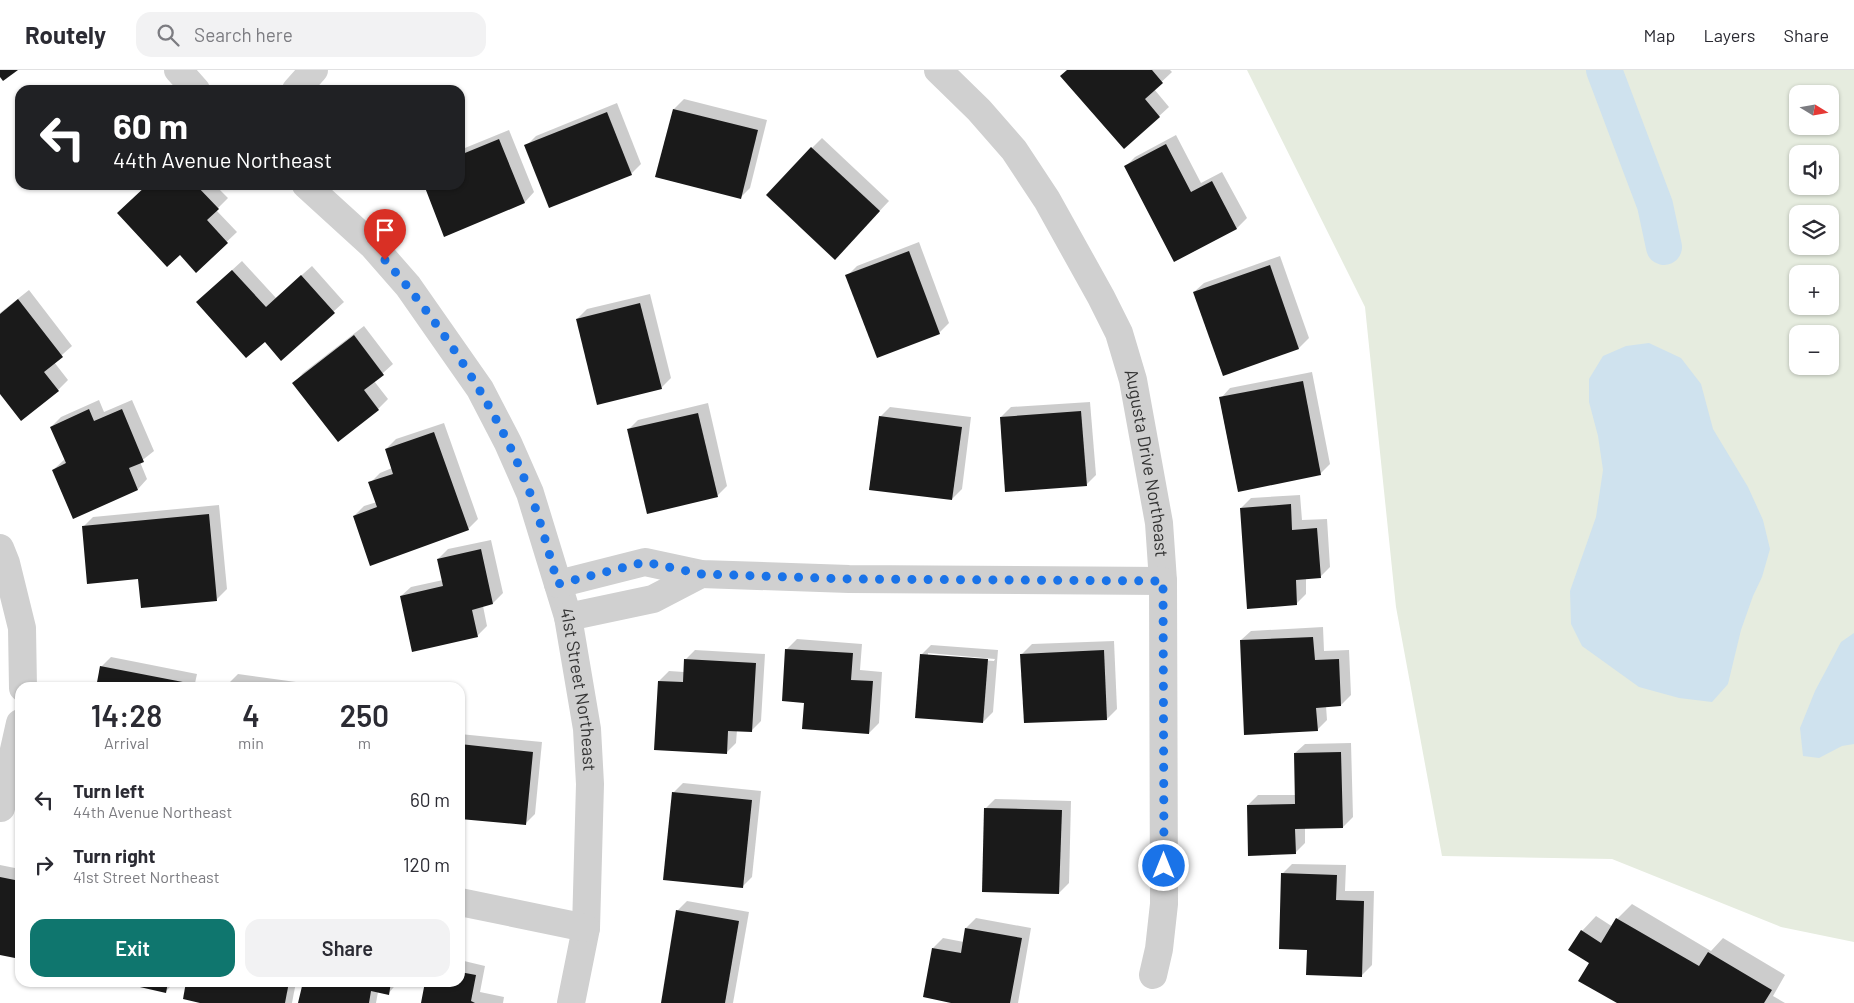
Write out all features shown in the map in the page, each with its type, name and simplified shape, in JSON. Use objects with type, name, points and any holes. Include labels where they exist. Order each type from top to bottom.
[{"type":"street","points":[[178,70],[192,85]]},
{"type":"street","points":[[300,85],[314,70]]},
{"type":"street","name":"Augusta Drive Northeast","points":[[938,70],[980,110],[1014,150],[1047,200],[1119,333],[1133,380],[1159,523],[1163,581],[1164,904],[1159,949],[1153,974]]},
{"type":"street","name":"41st Street Northeast","points":[[311,190],[373,246],[408,286],[480,389],[508,443],[530,493],[568,617],[587,729],[590,784],[586,928],[571,1003]]},
{"type":"street","points":[[0,548],[6,563],[22,628],[23,682]]},
{"type":"street","points":[[558,584],[645,562],[701,574],[849,579],[1163,581]]},
{"type":"street","points":[[568,617],[653,599],[701,574]]},
{"type":"street","points":[[7,809],[15,755]]},
{"type":"street","points":[[465,903],[586,928]]},
{"type":"shaded area","points":[[1247,70],[1854,70],[1854,942],[1781,927],[1612,859],[1442,856],[1396,607],[1365,307]]},
{"type":"water","points":[[1649,343],[1681,358],[1701,384],[1713,429],[1748,487],[1763,520],[1770,549],[1762,577],[1741,630],[1728,684],[1712,702],[1679,698],[1639,687],[1582,646],[1571,624],[1570,591],[1596,517],[1603,470],[1598,436],[1589,402],[1589,379],[1603,356],[1626,346]]},
{"type":"water","points":[[1854,633],[1854,744],[1842,746],[1819,758],[1803,756],[1800,728],[1815,691],[1841,642]]},
{"type":"building","points":[[0,70],[18,70],[3,81],[0,77]]},
{"type":"building","points":[[1067,70],[1152,70],[1163,83],[1145,99],[1160,117],[1124,149],[1060,76]]},
{"type":"building","points":[[673,109],[758,130],[741,199],[655,177]]},
{"type":"building","points":[[607,112],[632,175],[549,208],[524,145]]},
{"type":"building","points":[[499,139],[525,203],[444,237],[426,190],[465,190],[465,153]]},
{"type":"building","points":[[1166,144],[1191,192],[1212,181],[1237,229],[1174,262],[1124,166]]},
{"type":"building","points":[[811,147],[880,211],[835,260],[766,195]]},
{"type":"building","points":[[142,190],[201,190],[219,209],[207,220],[228,243],[196,273],[180,255],[167,267],[117,213]]},
{"type":"building","points":[[909,251],[940,334],[877,358],[845,275]]},
{"type":"building","points":[[1270,265],[1299,349],[1223,376],[1193,292]]},
{"type":"building","points":[[232,270],[266,307],[301,275],[335,313],[281,361],[265,342],[246,358],[196,302]]},
{"type":"building","points":[[18,299],[63,357],[44,372],[59,391],[21,421],[0,394],[0,314]]},
{"type":"building","points":[[640,303],[662,389],[597,405],[576,319]]},
{"type":"building","points":[[354,335],[384,375],[364,390],[379,410],[338,442],[292,383]]},
{"type":"building","points":[[1303,381],[1321,475],[1238,492],[1219,397]]},
{"type":"building","points":[[89,409],[94,421],[122,409],[144,462],[129,468],[138,490],[73,519],[52,470],[66,463],[50,427]]},
{"type":"building","points":[[1081,411],[1087,486],[1005,492],[1000,417]]},
{"type":"building","points":[[698,413],[718,497],[647,514],[627,429]]},
{"type":"building","points":[[879,416],[962,427],[952,500],[869,490]]},
{"type":"building","points":[[434,432],[469,530],[370,566],[353,516],[377,507],[368,482],[393,474],[385,449]]},
{"type":"building","points":[[1291,504],[1292,530],[1317,528],[1321,578],[1296,580],[1297,605],[1247,609],[1240,508]]},
{"type":"building","points":[[209,514],[217,601],[141,608],[138,579],[87,584],[82,526]]},
{"type":"building","points":[[481,549],[493,604],[472,610],[478,637],[412,652],[400,596],[443,586],[437,559]]},
{"type":"building","points":[[1313,637],[1315,660],[1339,659],[1341,706],[1316,708],[1318,731],[1244,735],[1240,640]]},
{"type":"building","points":[[785,649],[853,653],[851,680],[873,681],[869,734],[802,729],[804,703],[782,701]]},
{"type":"building","points":[[1104,650],[1107,720],[1024,723],[1020,654]]},
{"type":"building","points":[[920,654],[988,659],[983,723],[915,718]]},
{"type":"building","points":[[684,659],[756,663],[752,732],[728,731],[727,754],[654,750],[658,681],[683,682]]},
{"type":"building","points":[[100,666],[183,682],[97,682]]},
{"type":"building","points":[[465,745],[533,752],[526,825],[465,819]]},
{"type":"building","points":[[1341,752],[1343,828],[1295,829],[1296,854],[1248,856],[1247,805],[1295,804],[1294,753]]},
{"type":"building","points":[[672,792],[752,800],[743,888],[663,880]]},
{"type":"building","points":[[984,808],[1062,810],[1059,894],[982,892]]},
{"type":"building","points":[[1281,873],[1337,875],[1336,900],[1364,901],[1362,977],[1306,975],[1307,950],[1279,949]]},
{"type":"building","points":[[0,877],[15,880],[15,958],[0,955]]},
{"type":"building","points":[[676,910],[739,921],[725,1003],[661,1003]]},
{"type":"building","points":[[1616,918],[1699,966],[1708,952],[1772,990],[1764,1003],[1617,1003],[1578,981],[1589,963],[1568,950],[1581,930],[1601,943]]},
{"type":"building","points":[[965,928],[1022,938],[1010,1003],[951,1003],[923,997],[932,948],[961,953]]},
{"type":"building","points":[[465,973],[476,975],[471,1001],[475,1003],[421,1003],[424,987],[465,987]]},
{"type":"building","points":[[140,987],[167,987],[166,993]]},
{"type":"building","points":[[185,987],[288,987],[285,1003],[200,1003],[183,999]]},
{"type":"building","points":[[302,987],[390,987],[389,995],[371,991],[369,1003],[298,1003]]},
{"type":"waterway","points":[[1604,70],[1655,205],[1664,247]]},
{"type":"route","points":[[385,260],[408,286],[480,389],[508,443],[530,493],[558,584],[645,562],[701,574],[849,579],[1163,581],[1164,866]]}]
